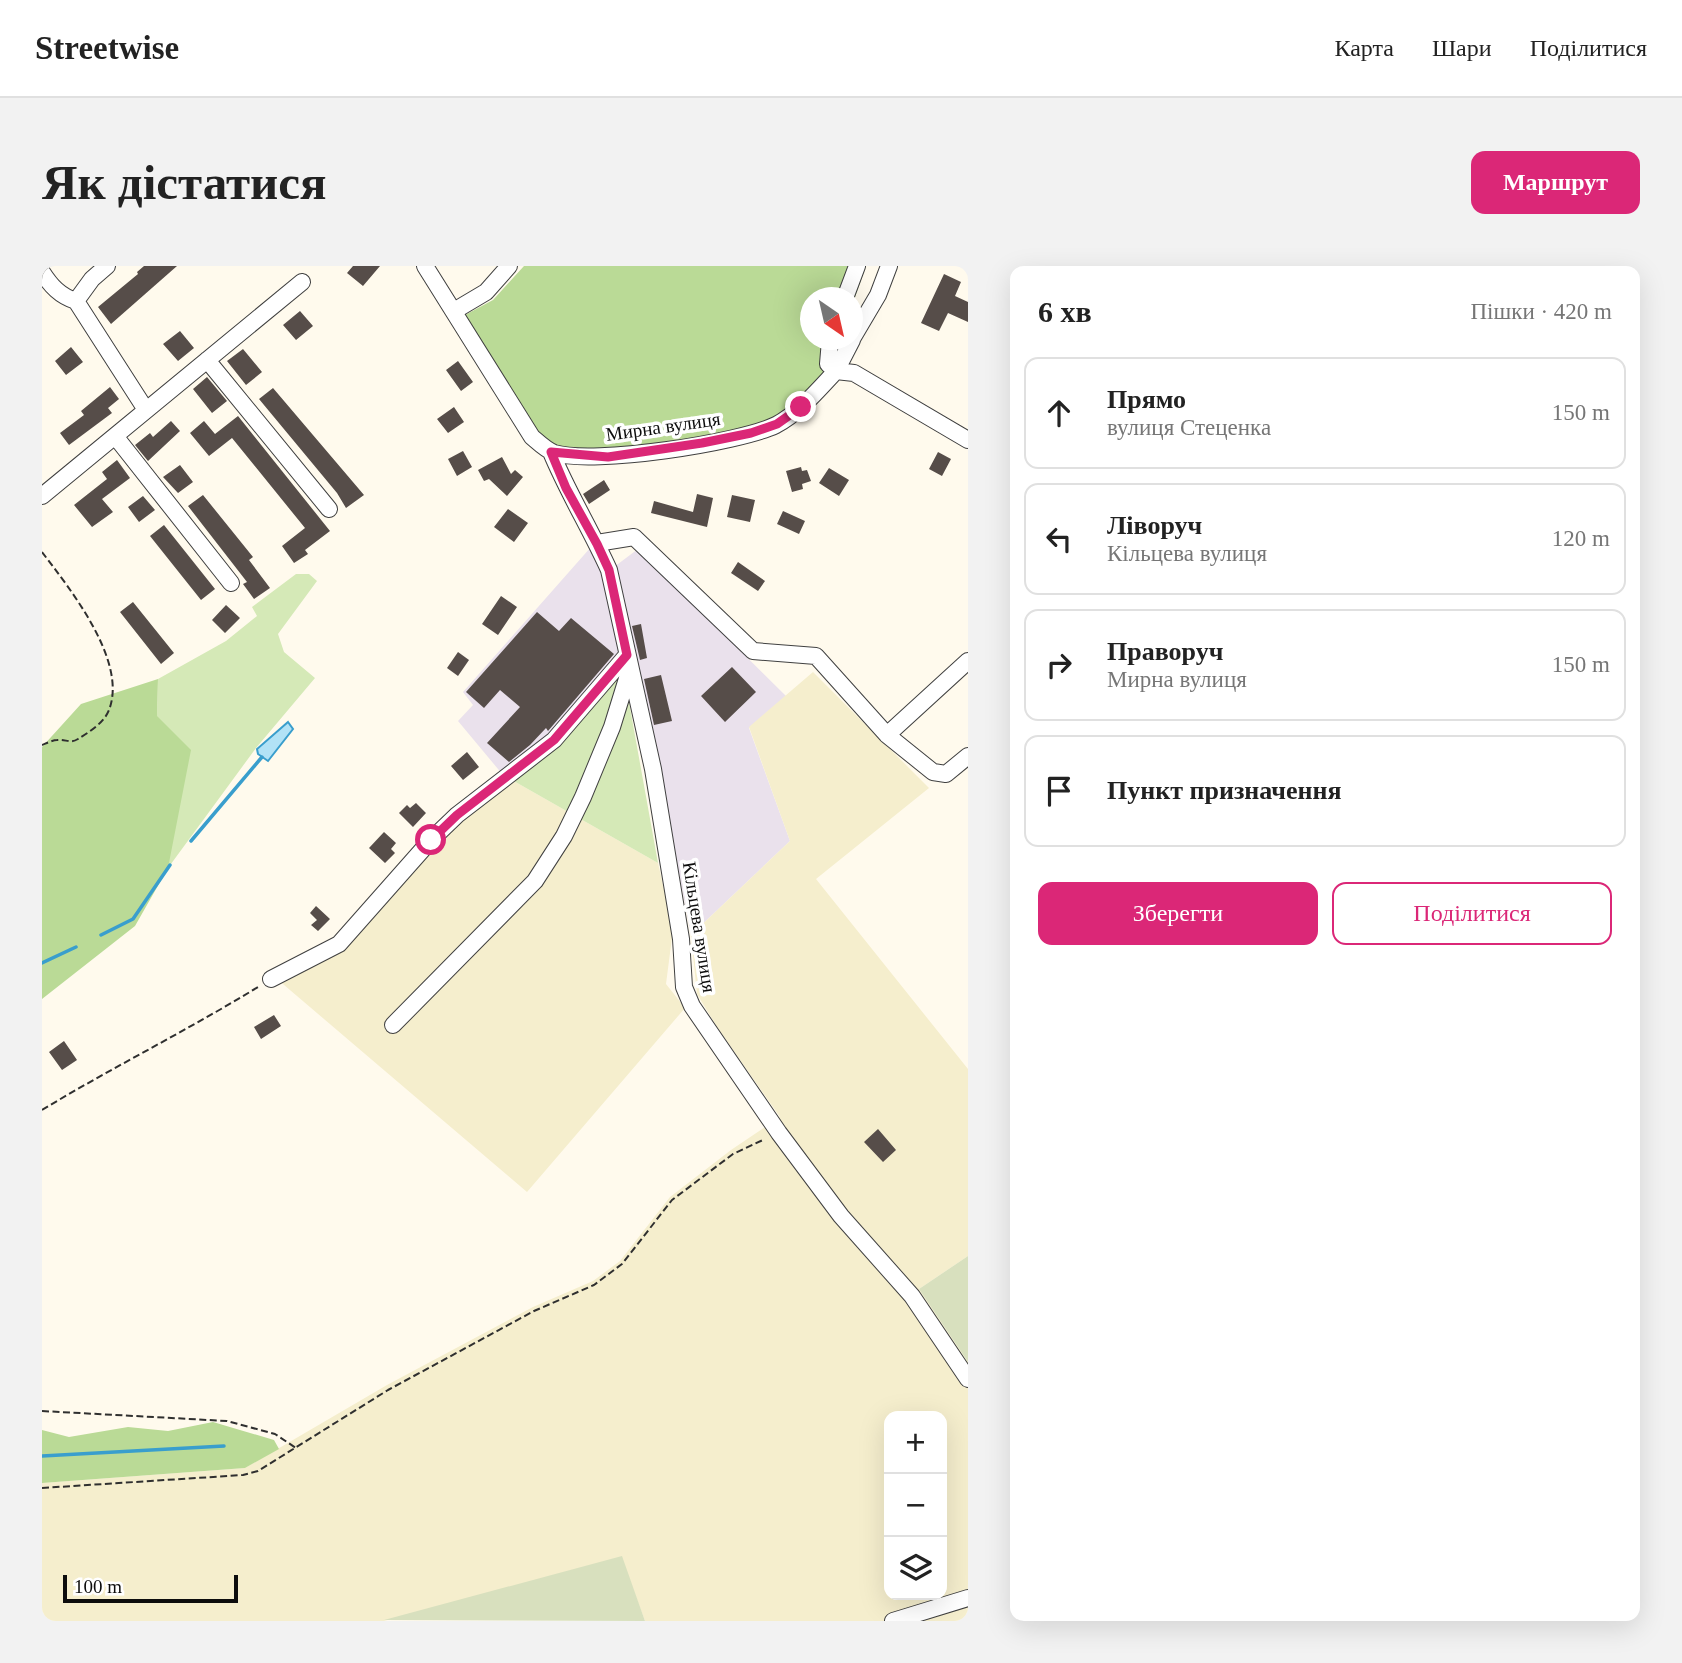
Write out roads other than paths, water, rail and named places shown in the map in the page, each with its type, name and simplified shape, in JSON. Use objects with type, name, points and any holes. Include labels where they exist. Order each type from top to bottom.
[{"type":"street","points":[[76,301],[92,279],[107,266]]},
{"type":"street","points":[[425,266],[532,438],[551,452]]},
{"type":"street","points":[[454,311],[486,292],[509,266]]},
{"type":"street","points":[[849,287],[857,266]]},
{"type":"street","name":"Мирна вулиця","points":[[863,320],[878,295],[889,266]]},
{"type":"street","points":[[42,272],[51,286],[65,297],[76,301],[146,410]]},
{"type":"street","points":[[42,495],[302,282]]},
{"type":"street","points":[[829,350],[828,364],[836,371],[854,373],[968,440]]},
{"type":"street","name":"Мирна вулиця","points":[[551,452],[608,457],[751,433],[777,424],[801,407],[836,371],[846,350]]},
{"type":"street","points":[[208,360],[329,509]]},
{"type":"street","points":[[115,436],[231,583]]},
{"type":"street","name":"Кільцева вулиця","points":[[551,452],[566,488],[609,570],[653,769],[681,939],[684,987],[692,1006],[779,1133],[841,1216],[912,1296],[968,1379]]},
{"type":"street","points":[[597,544],[634,537],[753,651],[816,656],[887,734],[933,772],[946,774],[968,756]]},
{"type":"street","points":[[887,734],[968,661]]},
{"type":"street","points":[[271,979],[339,944],[431,840],[457,815],[554,740],[628,663]]},
{"type":"street","points":[[393,1025],[535,881],[564,836],[583,797],[612,727],[628,663]]},
{"type":"street","points":[[893,1621],[968,1598]]},
{"type":"water","points":[[288,722],[293,729],[268,761],[258,754],[257,749]]},
{"type":"waterway","points":[[191,841],[262,757]]},
{"type":"waterway","points":[[101,935],[133,919],[170,865]]},
{"type":"waterway","points":[[42,963],[76,947]]},
{"type":"waterway","points":[[42,1456],[224,1446]]}]
